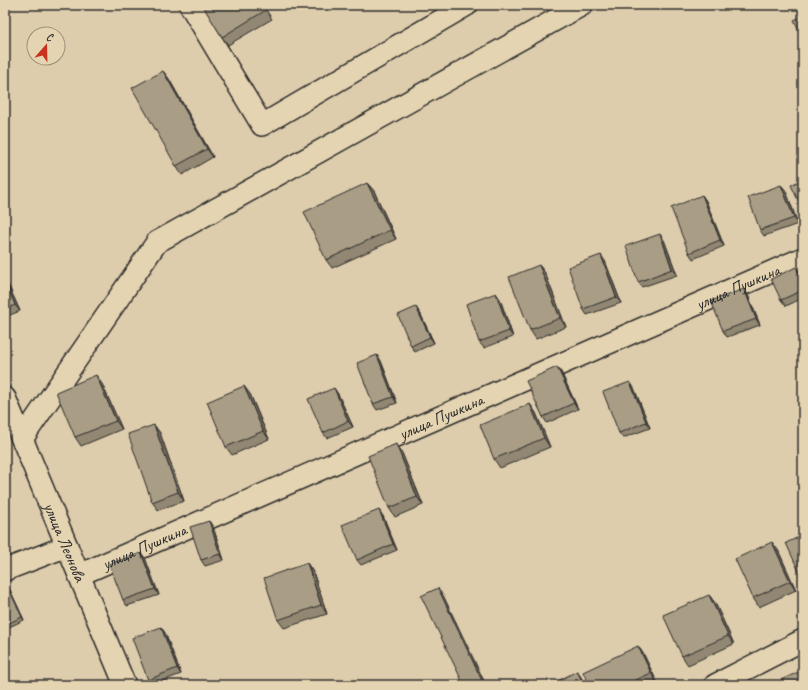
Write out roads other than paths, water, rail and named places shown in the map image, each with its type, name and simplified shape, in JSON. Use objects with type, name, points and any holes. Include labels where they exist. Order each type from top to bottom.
[{"type":"street","points":[[190,5],[262,125],[467,5]]},
{"type":"street","points":[[22,439],[157,242],[582,5]]},
{"type":"street","name":"улица Пушкина","points":[[79,574],[803,258]]},
{"type":"street","name":"улица Леонова","points":[[5,398],[125,685]]},
{"type":"street","points":[[5,570],[67,546]]},
{"type":"street","points":[[715,685],[803,640]]}]
